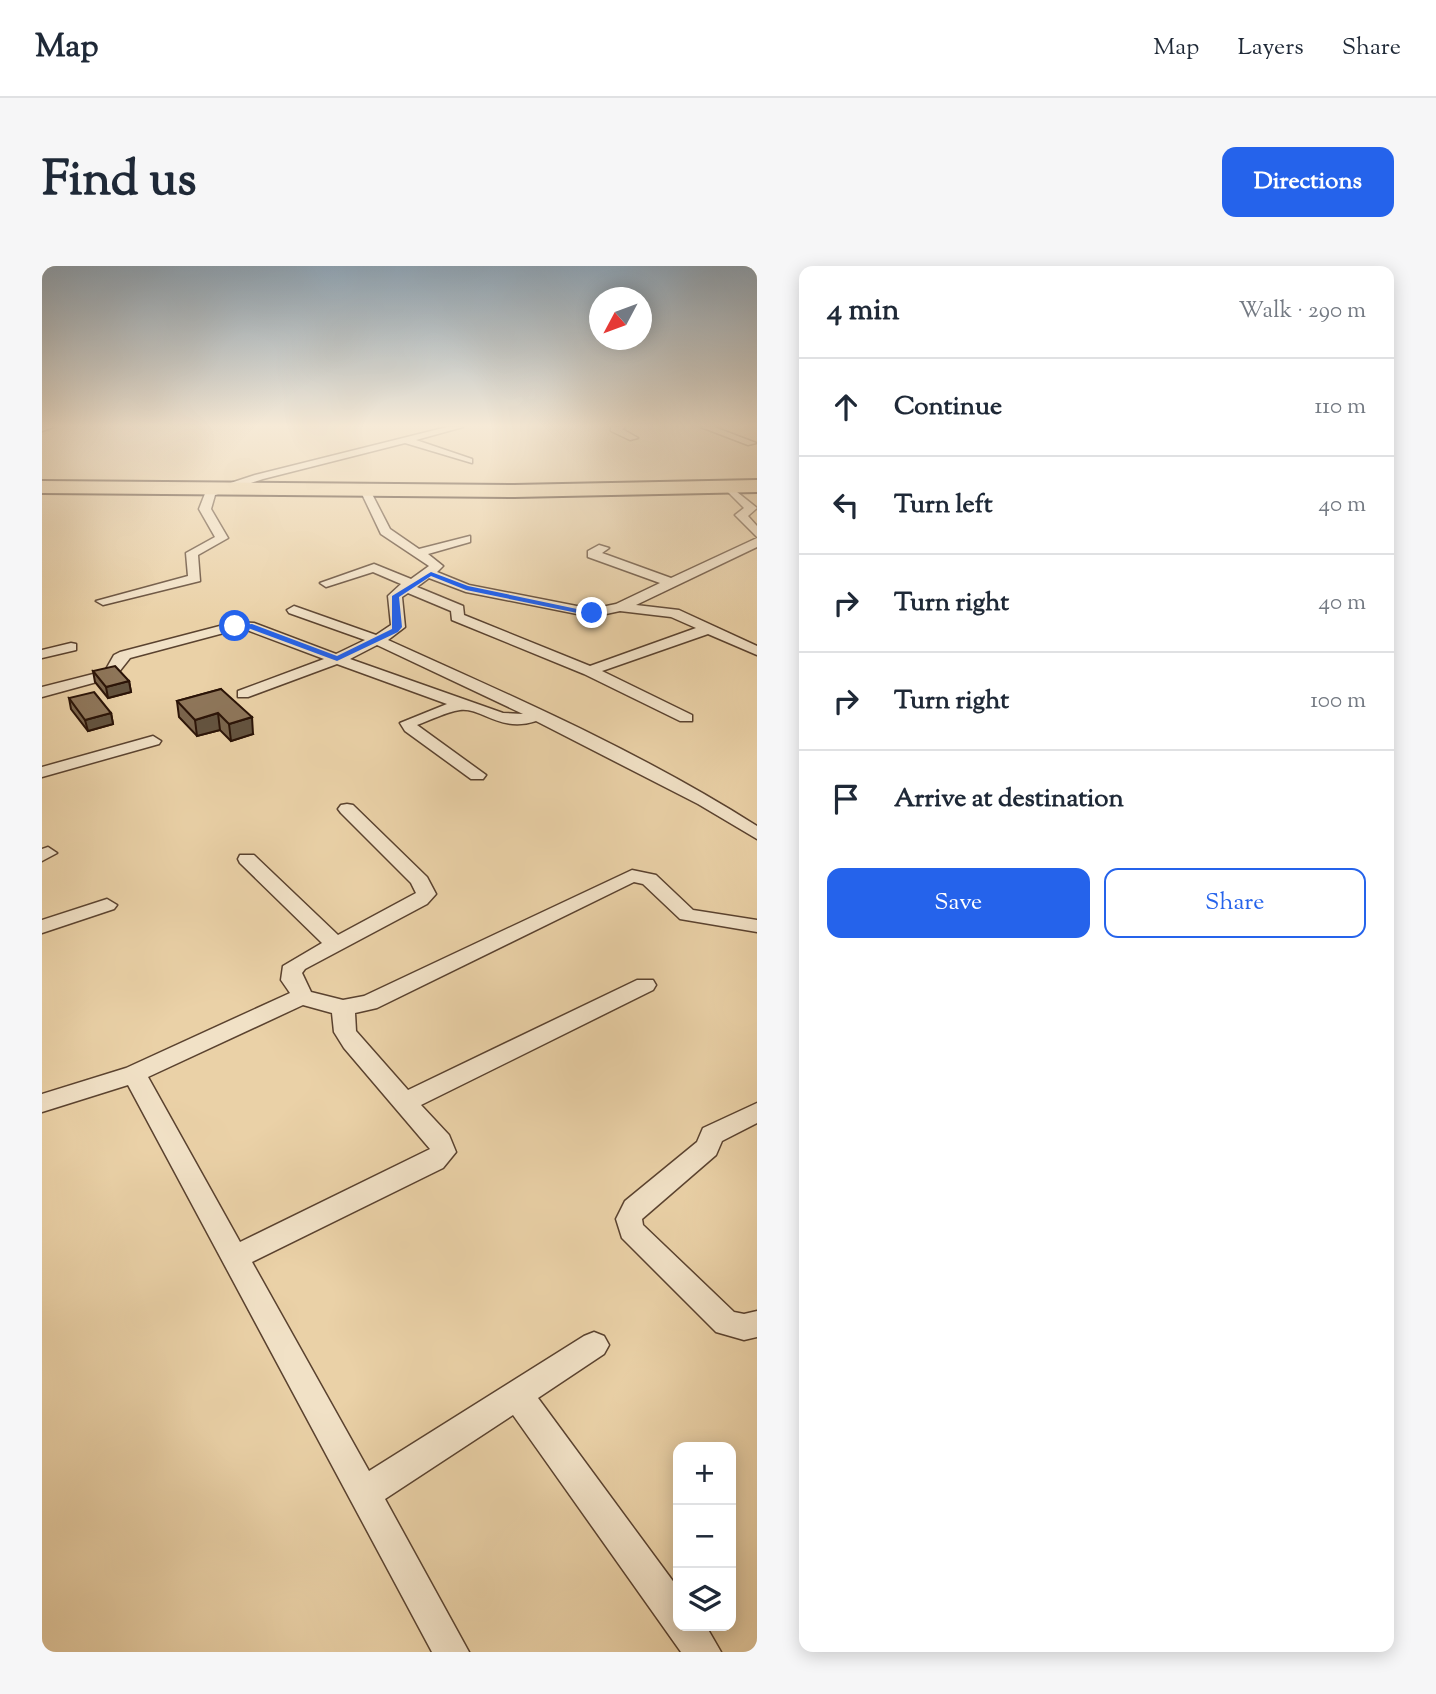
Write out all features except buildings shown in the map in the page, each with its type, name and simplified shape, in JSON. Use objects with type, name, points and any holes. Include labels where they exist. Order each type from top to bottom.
[{"type":"highway","points":[[251,492],[367,494],[649,492]]},
{"type":"street","points":[[103,600],[195,578],[192,553],[222,538],[205,509],[217,492]]},
{"type":"street","points":[[733,492],[751,508],[741,515],[757,533]]},
{"type":"street","points":[[243,694],[337,659],[398,627],[395,596],[431,574],[437,566],[385,531],[367,494]]},
{"type":"street","points":[[418,553],[466,539]]},
{"type":"street","points":[[621,607],[757,542]]},
{"type":"street","points":[[603,548],[592,554],[670,582]]},
{"type":"street","points":[[326,583],[374,568],[458,609],[457,617],[518,644],[534,646],[685,718]]},
{"type":"street","points":[[431,574],[466,587],[586,613],[621,607],[666,611],[710,628],[757,651]]},
{"type":"street","points":[[294,610],[377,640],[537,715],[704,800],[757,834]]},
{"type":"street","points":[[42,692],[110,674],[116,670],[119,658],[125,655],[235,626],[249,626],[459,705],[511,720],[537,715]]},
{"type":"street","points":[[589,671],[710,628]]},
{"type":"street","points":[[42,654],[71,647]]},
{"type":"street","points":[[459,705],[408,723],[477,775]]},
{"type":"street","points":[[42,772],[153,741]]},
{"type":"street","points":[[303,997],[292,980],[291,971],[335,944],[420,900],[426,894],[420,881],[347,809]]},
{"type":"street","points":[[247,859],[335,944]]},
{"type":"street","points":[[42,1103],[134,1074],[280,1004],[303,997],[343,1008],[369,1003],[632,876],[649,879],[687,915],[757,926]]},
{"type":"street","points":[[42,927],[107,905]]},
{"type":"street","points":[[405,1102],[645,985]]},
{"type":"street","points":[[234,1258],[434,1161],[443,1152],[440,1142],[345,1032],[343,1008]]},
{"type":"street","points":[[134,1074],[451,1652]]},
{"type":"street","points":[[757,1112],[712,1135],[707,1148],[634,1209],[629,1219],[631,1230],[726,1322],[744,1327],[757,1324]]},
{"type":"street","points":[[365,1493],[594,1345]]},
{"type":"street","points":[[517,1395],[673,1610]]},
{"type":"street","points":[[688,1631],[704,1652]]},
{"type":"route","points":[[235,626],[249,626],[337,659],[395,630],[398,627],[395,596],[431,574],[466,587],[592,613]]}]
